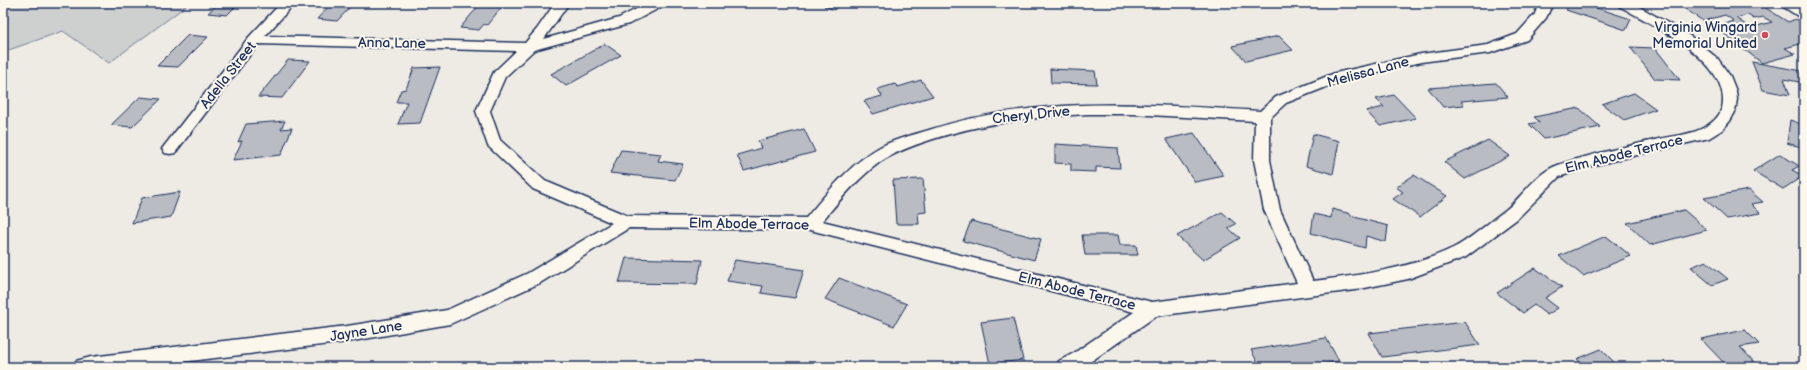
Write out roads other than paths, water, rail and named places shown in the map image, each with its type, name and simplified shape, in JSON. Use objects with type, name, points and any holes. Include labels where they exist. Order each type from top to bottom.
[{"type":"street","name":"Adella Street","points":[[170,149],[254,40],[288,3]]},
{"type":"street","points":[[528,47],[542,32],[562,3]]},
{"type":"street","name":"Elm Abode Terrace","points":[[658,3],[624,21],[528,47],[499,75],[483,111],[493,142],[539,185],[626,222],[810,224],[1152,309],[1355,284],[1402,274],[1460,252],[1511,215],[1553,173],[1588,161],[1704,134],[1719,126],[1727,116],[1731,99],[1726,81],[1716,64],[1698,48],[1624,3]]},
{"type":"street","name":"Melissa Lane","points":[[1263,116],[1281,100],[1340,76],[1422,58],[1490,49],[1522,37],[1541,15],[1546,3]]},
{"type":"street","name":"Anna Lane","points":[[254,40],[528,47]]},
{"type":"street","name":"Cheryl Drive","points":[[810,224],[846,182],[886,151],[944,128],[1010,114],[1085,110],[1137,110],[1263,116]]},
{"type":"street","points":[[1263,116],[1262,160],[1272,210],[1308,289]]},
{"type":"street","name":"Jayne Lane","points":[[83,367],[91,364],[347,334],[450,317],[534,278],[626,222]]},
{"type":"street","points":[[1066,367],[1081,359],[1152,309]]},
{"type":"lane","points":[[1785,3],[1804,15]]},
{"type":"place","name":"Virginia Wingard Memorial United","points":[[1765,35]]}]
